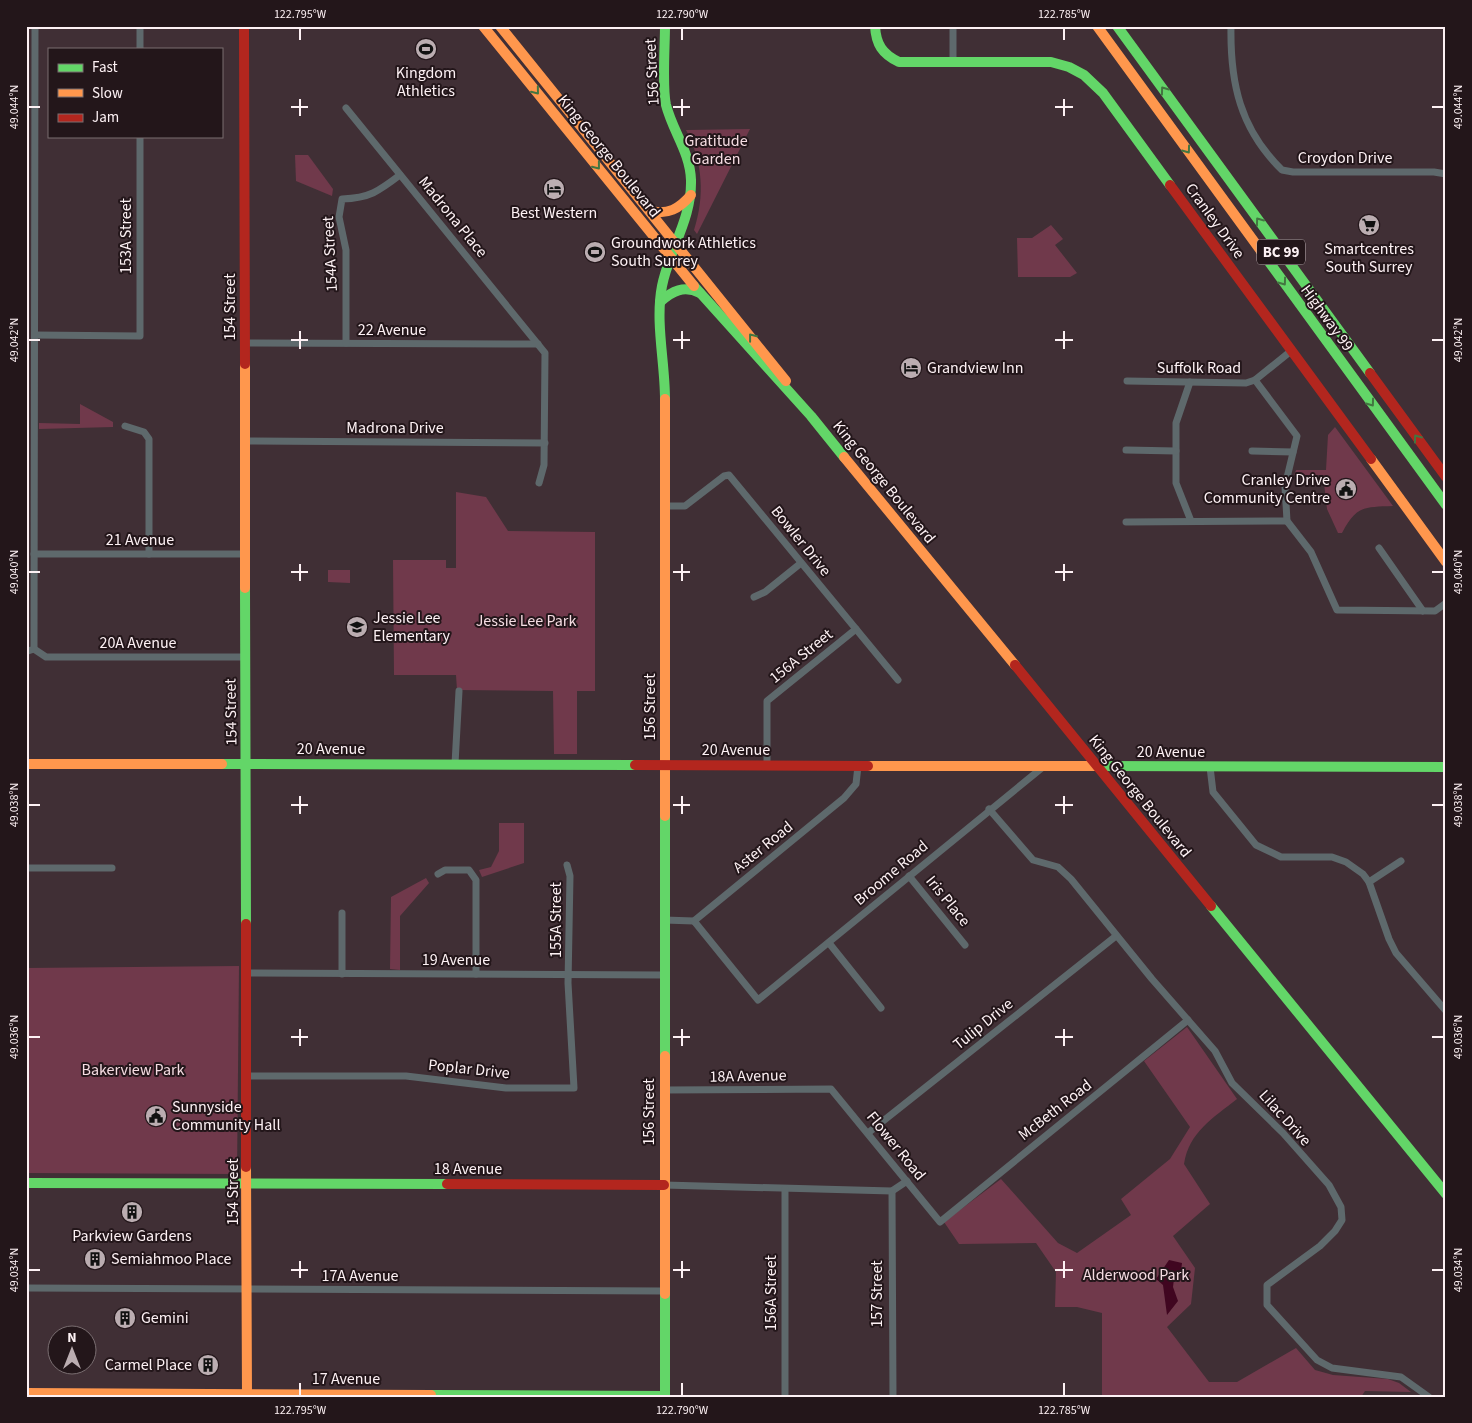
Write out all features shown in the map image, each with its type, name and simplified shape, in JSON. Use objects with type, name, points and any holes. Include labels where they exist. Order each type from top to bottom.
[{"type":"main road","name":"154 Street","points":[[244,26],[245,657],[248,973],[247,1395]]},
{"type":"main road","name":"King George Boulevard","points":[[483,26],[701,294],[811,416]]},
{"type":"main road","name":"King George Boulevard","points":[[500,26],[726,304],[811,416],[1446,1194]]},
{"type":"main road","name":"156 Street","points":[[665,26],[666,105],[687,156],[691,195],[677,244],[662,285],[660,302],[665,370],[665,1396]]},
{"type":"main road","name":"Cranley Drive","points":[[875,26],[878,47],[886,57],[899,62],[1051,62],[1065,64],[1090,78],[1446,562]]},
{"type":"main road","name":"Highway 99","points":[[1096,26],[1446,505]]},
{"type":"main road","name":"Highway 99","points":[[1117,26],[1446,477]]},
{"type":"main road","points":[[496,42],[504,41],[522,62],[541,78]]},
{"type":"main road","points":[[556,115],[566,120],[584,141],[594,142]]},
{"type":"main road","points":[[650,211],[670,213],[683,207],[691,195]]},
{"type":"main road","points":[[660,302],[678,289],[689,288],[701,294]]},
{"type":"main road","name":"20 Avenue","points":[[26,764],[1446,768]]},
{"type":"main road","name":"18 Avenue","points":[[26,1183],[664,1186]]},
{"type":"main road","name":"17 Avenue","points":[[26,1393],[665,1396]]},
{"type":"street","points":[[34,554],[30,510],[35,421],[35,26]]},
{"type":"street","points":[[140,26],[140,48]]},
{"type":"street","points":[[953,26],[953,62]]},
{"type":"street","name":"Croydon Drive","points":[[1231,26],[1230,59],[1238,100],[1246,121],[1282,170],[1293,172],[1434,172],[1446,174]]},
{"type":"street","name":"Madrona Place","points":[[346,108],[538,344]]},
{"type":"street","name":"153A Street","points":[[35,335],[140,336],[140,138]]},
{"type":"street","name":"154A Street","points":[[346,343],[346,250],[339,217],[342,199],[357,199],[376,194],[400,175]]},
{"type":"street","name":"22 Avenue","points":[[245,343],[538,344]]},
{"type":"street","points":[[538,344],[545,353],[544,465],[538,483]]},
{"type":"street","name":"Suffolk Road","points":[[1127,381],[1246,383],[1255,380],[1291,351]]},
{"type":"street","points":[[1255,380],[1297,436],[1285,486],[1287,521],[1311,552],[1337,610],[1435,611],[1446,603]]},
{"type":"street","points":[[1190,382],[1176,423],[1176,483],[1191,522]]},
{"type":"street","points":[[26,421],[35,421]]},
{"type":"street","points":[[125,426],[144,432],[148,439],[148,554]]},
{"type":"street","name":"Madrona Drive","points":[[245,441],[545,443]]},
{"type":"street","points":[[1126,450],[1176,451]]},
{"type":"street","points":[[1252,451],[1294,452]]},
{"type":"street","name":"Bowler Drive","points":[[665,506],[685,506],[724,476],[729,475],[898,680]]},
{"type":"street","points":[[1126,522],[1287,521]]},
{"type":"street","points":[[1379,548],[1423,611]]},
{"type":"street","name":"21 Avenue","points":[[34,554],[245,554]]},
{"type":"street","name":"20A Avenue","points":[[34,554],[31,650],[46,657],[245,657]]},
{"type":"street","points":[[754,597],[765,592],[801,563]]},
{"type":"street","name":"156A Street","points":[[767,766],[767,701],[856,630]]},
{"type":"street","points":[[455,764],[458,691]]},
{"type":"street","name":"Aster Road","points":[[694,921],[844,798],[856,784],[858,766]]},
{"type":"street","name":"Broome Road","points":[[694,921],[758,1000],[989,809],[1043,767]]},
{"type":"street","points":[[1210,767],[1213,792],[1256,845],[1281,857],[1332,858],[1354,867],[1369,882],[1388,939],[1396,953],[1446,1011]]},
{"type":"street","name":"Lilac Drive","points":[[989,809],[1033,860],[1058,868],[1071,879],[1116,936],[1215,1051],[1232,1083],[1283,1133],[1329,1185],[1341,1207],[1342,1220],[1335,1231],[1320,1246],[1267,1285],[1267,1305],[1317,1360],[1332,1368],[1401,1376],[1430,1397]]},
{"type":"street","points":[[1369,882],[1401,861]]},
{"type":"street","name":"155A Street","points":[[567,865],[570,876],[569,975]]},
{"type":"street","points":[[26,868],[112,868]]},
{"type":"street","points":[[438,874],[444,870],[469,870],[476,880],[476,974]]},
{"type":"street","name":"Iris Place","points":[[909,876],[965,944]]},
{"type":"street","points":[[342,913],[342,974]]},
{"type":"street","points":[[664,920],[694,921]]},
{"type":"street","name":"Tulip Drive","points":[[868,1133],[1116,936]]},
{"type":"street","points":[[829,943],[881,1008]]},
{"type":"street","name":"19 Avenue","points":[[248,973],[664,975]]},
{"type":"street","name":"Poplar Drive","points":[[248,1076],[406,1076],[506,1088],[574,1088],[569,975]]},
{"type":"street","name":"McBeth Road","points":[[940,1222],[1188,1020]]},
{"type":"street","name":"Flower Road","points":[[831,1088],[940,1222]]},
{"type":"street","name":"18A Avenue","points":[[664,1090],[831,1088]]},
{"type":"street","points":[[892,1191],[906,1181]]},
{"type":"street","name":"18 Avenue","points":[[664,1186],[892,1191]]},
{"type":"street","name":"156A Street","points":[[785,1189],[785,1397]]},
{"type":"street","name":"157 Street","points":[[892,1191],[893,1397]]},
{"type":"street","name":"17A Avenue","points":[[26,1288],[664,1290]]},
{"type":"green space","name":"Gratitude Garden","points":[[750,129],[697,234],[694,230],[700,205],[699,167],[692,142],[686,130]]},
{"type":"green space","points":[[295,155],[308,155],[333,189],[332,196],[296,181]]},
{"type":"green space","points":[[1051,225],[1063,239],[1055,245],[1077,273],[1070,277],[1018,277],[1017,238],[1032,238]]},
{"type":"green space","points":[[80,404],[113,422],[113,427],[39,429],[39,423],[80,424]]},
{"type":"green space","points":[[1335,427],[1393,506],[1362,510],[1352,518],[1342,533],[1338,533],[1327,509],[1323,475],[1294,475],[1296,470],[1326,470],[1328,435]]},
{"type":"green space","name":"Jessie Lee Park","points":[[456,492],[486,497],[508,531],[595,532],[595,691],[577,691],[577,754],[554,754],[553,691],[457,690],[456,675],[394,675],[393,560],[446,560],[446,568],[456,568]]},
{"type":"green space","points":[[328,570],[350,570],[350,583],[328,582]]},
{"type":"green space","points":[[499,823],[524,823],[524,863],[482,877],[479,870],[491,867],[499,851]]},
{"type":"green space","points":[[426,878],[429,883],[400,916],[400,970],[390,969],[391,897]]},
{"type":"green space","name":"Bakerview Park","points":[[239,966],[237,1174],[26,1173],[26,968]]},
{"type":"green space","name":"Alderwood Park","points":[[1187,1027],[1237,1099],[1203,1127],[1191,1143],[1187,1153],[1184,1164],[1210,1204],[1173,1236],[1195,1268],[1191,1304],[1167,1327],[1209,1382],[1237,1382],[1296,1348],[1315,1370],[1333,1375],[1388,1379],[1399,1383],[1411,1392],[1365,1391],[1361,1397],[1102,1395],[1102,1313],[1077,1307],[1055,1307],[1056,1272],[1036,1243],[959,1244],[944,1222],[1001,1179],[1058,1243],[1077,1253],[1131,1215],[1121,1199],[1170,1159],[1190,1127],[1144,1061]]},
{"type":"shaded area","points":[[1169,1260],[1182,1263],[1180,1279],[1174,1279],[1173,1287],[1178,1301],[1167,1315],[1163,1285],[1156,1279]]},
{"type":"traffic: fast","points":[[665,26],[664,78],[666,105],[688,160],[691,180],[688,208],[665,273],[660,300],[665,399]]},
{"type":"traffic: fast","points":[[875,26],[881,48],[888,56],[899,62],[1051,62],[1069,67],[1084,75],[1103,93],[1170,185]]},
{"type":"traffic: fast","points":[[1117,26],[1370,373]]},
{"type":"traffic: fast","points":[[1261,251],[1446,505]]},
{"type":"traffic: fast","points":[[694,286],[811,416],[844,457]]},
{"type":"traffic: fast","points":[[660,302],[674,292],[683,289],[700,293]]},
{"type":"traffic: fast","points":[[245,588],[246,924]]},
{"type":"traffic: fast","points":[[222,764],[635,765]]},
{"type":"traffic: fast","points":[[1096,766],[1446,767]]},
{"type":"traffic: fast","points":[[665,816],[665,1056]]},
{"type":"traffic: fast","points":[[1211,906],[1446,1194]]},
{"type":"traffic: fast","points":[[26,1183],[447,1184]]},
{"type":"traffic: fast","points":[[665,1294],[665,1397]]},
{"type":"traffic: fast","points":[[431,1395],[665,1396]]},
{"type":"traffic: slow","points":[[483,26],[694,286]]},
{"type":"traffic: slow","points":[[500,26],[786,381]]},
{"type":"traffic: slow","points":[[1097,26],[1261,251]]},
{"type":"traffic: slow","points":[[650,211],[662,212],[673,210],[691,195]]},
{"type":"traffic: slow","points":[[245,364],[245,588]]},
{"type":"traffic: slow","points":[[665,399],[665,816]]},
{"type":"traffic: slow","points":[[844,457],[1015,665]]},
{"type":"traffic: slow","points":[[1371,459],[1446,562]]},
{"type":"traffic: slow","points":[[26,764],[222,764]]},
{"type":"traffic: slow","points":[[868,766],[1096,766]]},
{"type":"traffic: slow","points":[[665,1056],[665,1294]]},
{"type":"traffic: slow","points":[[246,1167],[247,1397]]},
{"type":"traffic: slow","points":[[26,1393],[431,1395]]},
{"type":"traffic: jam","points":[[244,26],[245,364]]},
{"type":"traffic: jam","points":[[1170,185],[1371,459]]},
{"type":"traffic: jam","points":[[1370,373],[1446,477]]},
{"type":"traffic: jam","points":[[1015,665],[1211,906]]},
{"type":"traffic: jam","points":[[635,765],[868,766]]},
{"type":"traffic: jam","points":[[246,924],[246,1167]]},
{"type":"traffic: jam","points":[[447,1184],[664,1185]]},
{"type":"place","name":"Kingdom Athletics","points":[[426,49]]},
{"type":"place","name":"Best Western","points":[[554,189]]},
{"type":"place","name":"Smartcentres South Surrey","points":[[1369,225]]},
{"type":"place","name":"Groundwork Athletics South Surrey","points":[[595,252]]},
{"type":"place","name":"Grandview Inn","points":[[911,368]]},
{"type":"place","name":"Cranley Drive Community Centre","points":[[1346,489]]},
{"type":"place","name":"Jessie Lee Elementary","points":[[357,627]]},
{"type":"place","name":"Sunnyside Community Hall","points":[[156,1116]]},
{"type":"place","name":"Parkview Gardens","points":[[132,1212]]},
{"type":"place","name":"Semiahmoo Place","points":[[95,1259]]},
{"type":"place","name":"Gemini","points":[[125,1318]]},
{"type":"place","name":"Carmel Place","points":[[208,1365]]}]
